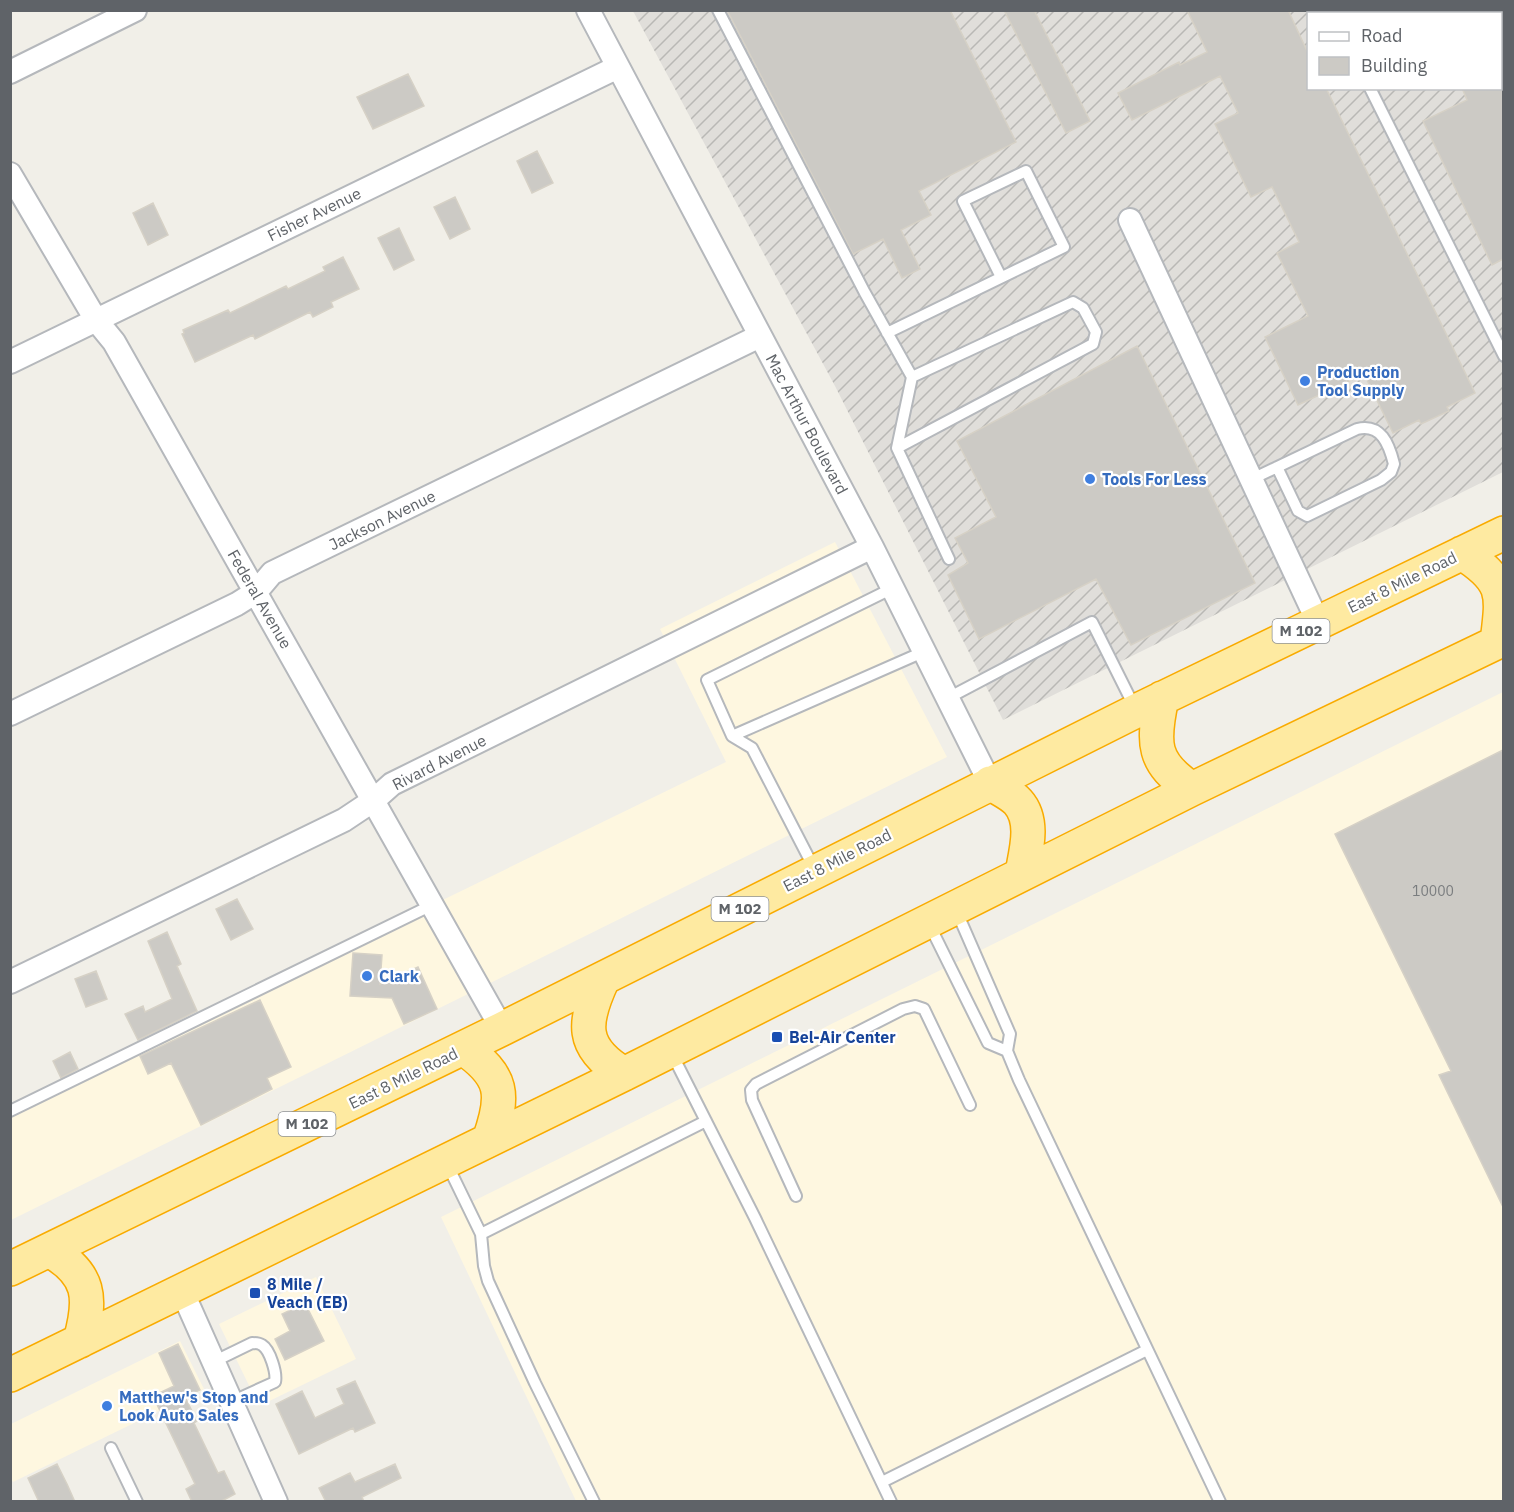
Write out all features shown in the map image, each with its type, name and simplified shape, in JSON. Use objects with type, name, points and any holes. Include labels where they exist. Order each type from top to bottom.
[{"type":"highway","name":"East 8 Mile Road","points":[[10,1269],[603,979],[990,783],[1503,533]]},
{"type":"highway","points":[[10,1375],[624,1074],[1192,789],[1500,640],[1500,593],[1489,573],[1462,553]]},
{"type":"highway","points":[[1149,705],[1157,720],[1156,736],[1161,761],[1172,775],[1192,789]]},
{"type":"highway","points":[[990,783],[1018,802],[1025,812],[1028,842],[1022,873]]},
{"type":"highway","points":[[603,979],[591,1004],[588,1020],[590,1033],[600,1057],[624,1074]]},
{"type":"highway","points":[[463,1048],[489,1069],[498,1091],[497,1119],[489,1140]]},
{"type":"highway","points":[[49,1250],[66,1260],[76,1270],[86,1290],[86,1319],[80,1341]]},
{"type":"street","points":[[10,72],[135,10]]},
{"type":"street","name":"Mac Arthur Boulevard","points":[[588,10],[872,547],[990,783]]},
{"type":"street","name":"Fisher Avenue","points":[[10,363],[618,67]]},
{"type":"street","name":"Federal Avenue","points":[[10,174],[96,320],[114,342],[502,1029]]},
{"type":"street","points":[[1130,220],[1318,622]]},
{"type":"street","name":"Jackson Avenue","points":[[10,714],[237,604],[256,592],[272,573],[760,336]]},
{"type":"street","name":"Rivard Avenue","points":[[10,982],[344,820],[374,800],[392,784],[872,547]]},
{"type":"street","points":[[182,1291],[276,1502]]},
{"type":"lane","points":[[718,10],[912,377],[897,448],[949,559]]},
{"type":"lane","points":[[1371,90],[1503,357]]},
{"type":"lane","points":[[887,333],[1064,247],[1026,171],[963,201],[1001,277]]},
{"type":"lane","points":[[897,448],[1093,344],[1096,332],[1083,308],[1073,302],[912,377]]},
{"type":"lane","points":[[1252,479],[1277,467],[1357,429],[1368,426],[1376,430],[1383,438],[1394,464],[1391,472],[1381,480],[1307,516],[1298,511],[1277,467]]},
{"type":"lane","points":[[816,871],[752,748],[732,736],[707,680],[892,588]]},
{"type":"lane","points":[[948,698],[1092,622],[1149,705]]},
{"type":"lane","points":[[732,736],[923,652]]},
{"type":"lane","points":[[10,1111],[432,905]]},
{"type":"lane","points":[[941,914],[988,1043],[1007,1051]]},
{"type":"lane","points":[[941,914],[1010,1034],[1007,1051],[1046,1140],[1220,1502]]},
{"type":"lane","points":[[796,1196],[752,1100],[751,1090],[756,1084],[903,1009],[915,1006],[924,1009],[970,1105]]},
{"type":"lane","points":[[670,1051],[755,1218],[891,1502]]},
{"type":"lane","points":[[481,1234],[706,1121]]},
{"type":"lane","points":[[446,1162],[481,1234],[488,1281],[594,1502]]},
{"type":"lane","points":[[213,1362],[252,1343],[259,1343],[264,1346],[275,1370],[277,1376],[275,1382],[231,1402]]},
{"type":"lane","points":[[882,1482],[1148,1350]]},
{"type":"lane","points":[[111,1448],[137,1502]]},
{"type":"shaded area","points":[[633,11],[1503,11],[1503,472],[1003,720],[835,386]]},
{"type":"shaded area","points":[[835,542],[947,757],[11,1220],[11,1110],[726,762],[660,629]]},
{"type":"shaded area","points":[[1503,692],[1503,1501],[576,1501],[441,1217]]},
{"type":"shaded area","name":"Matthew's Stop and Look Auto Sales","points":[[316,1277],[356,1359],[259,1406],[219,1324]]},
{"type":"shaded area","name":"Matthew's Stop and Look Auto Sales","points":[[180,1341],[204,1389],[13,1482],[11,1478],[11,1424]]},
{"type":"building","points":[[727,10],[950,10],[1016,142],[919,191],[931,215],[901,230],[920,269],[902,278],[883,239],[853,254]]},
{"type":"building","points":[[1004,10],[1034,10],[1090,121],[1066,133]]},
{"type":"building","points":[[1187,10],[1288,10],[1307,51],[1307,90],[1327,90],[1475,393],[1447,407],[1449,411],[1421,424],[1419,420],[1393,433],[1364,374],[1298,405],[1265,337],[1308,316],[1277,253],[1299,242],[1272,187],[1251,197],[1215,124],[1238,113],[1220,76],[1132,120],[1118,93],[1179,62],[1180,65],[1207,52]]},
{"type":"building","points":[[408,74],[424,106],[373,129],[357,97]]},
{"type":"building","points":[[1503,88],[1503,259],[1492,265],[1423,121],[1467,100],[1463,90],[1502,90]]},
{"type":"building","points":[[537,151],[553,183],[532,193],[517,161]]},
{"type":"building","points":[[455,197],[470,229],[450,239],[434,207]]},
{"type":"building","points":[[153,203],[168,235],[148,245],[133,213]]},
{"type":"building","points":[[399,228],[414,260],[394,270],[378,238]]},
{"type":"building","points":[[343,257],[359,289],[331,302],[333,307],[313,317],[310,312],[255,339],[253,335],[195,362],[182,334],[183,330],[228,310],[230,313],[286,286],[288,289],[325,271],[323,267]]},
{"type":"building","name":"Tools For Less","points":[[1137,346],[1255,583],[1131,645],[1096,579],[979,639],[948,575],[968,563],[955,538],[996,517],[957,441]]},
{"type":"building","points":[[1503,750],[1503,1207],[1439,1075],[1451,1071],[1335,834]]},
{"type":"building","points":[[237,899],[253,929],[231,940],[216,909]]},
{"type":"building","points":[[167,932],[181,964],[177,966],[197,1011],[138,1040],[125,1014],[143,1006],[145,1012],[172,999],[148,941]]},
{"type":"building","points":[[353,953],[382,955],[380,984],[418,967],[437,1009],[404,1024],[392,998],[350,996]]},
{"type":"building","points":[[96,971],[107,999],[86,1007],[75,979]]},
{"type":"building","points":[[260,1000],[291,1067],[267,1078],[272,1089],[201,1125],[171,1063],[148,1074],[140,1056]]},
{"type":"building","points":[[70,1052],[78,1069],[61,1078],[53,1061]]},
{"type":"building","points":[[305,1303],[324,1341],[285,1360],[275,1339],[290,1331],[282,1314]]},
{"type":"building","points":[[178,1344],[200,1390],[185,1397],[197,1421],[194,1423],[218,1473],[224,1471],[235,1494],[220,1502],[192,1502],[186,1489],[195,1484],[153,1396],[174,1386],[159,1353]]},
{"type":"building","points":[[355,1381],[375,1423],[355,1432],[353,1428],[299,1454],[276,1404],[302,1391],[315,1418],[344,1404],[337,1389]]},
{"type":"building","points":[[57,1464],[75,1502],[39,1502],[28,1478]]},
{"type":"building","points":[[395,1464],[401,1478],[362,1497],[364,1502],[326,1502],[319,1488],[350,1473],[355,1482]]},
{"type":"place","name":"Production Tool Supply","points":[[1305,381]]},
{"type":"place","name":"Tools For Less","points":[[1090,479]]},
{"type":"place","name":"Clark","points":[[367,976]]},
{"type":"place","name":"Bel-Air Center","points":[[777,1037]]},
{"type":"place","name":"8 Mile / Veach (EB)","points":[[255,1293]]},
{"type":"place","name":"Matthew's Stop and Look Auto Sales","points":[[107,1406]]}]
